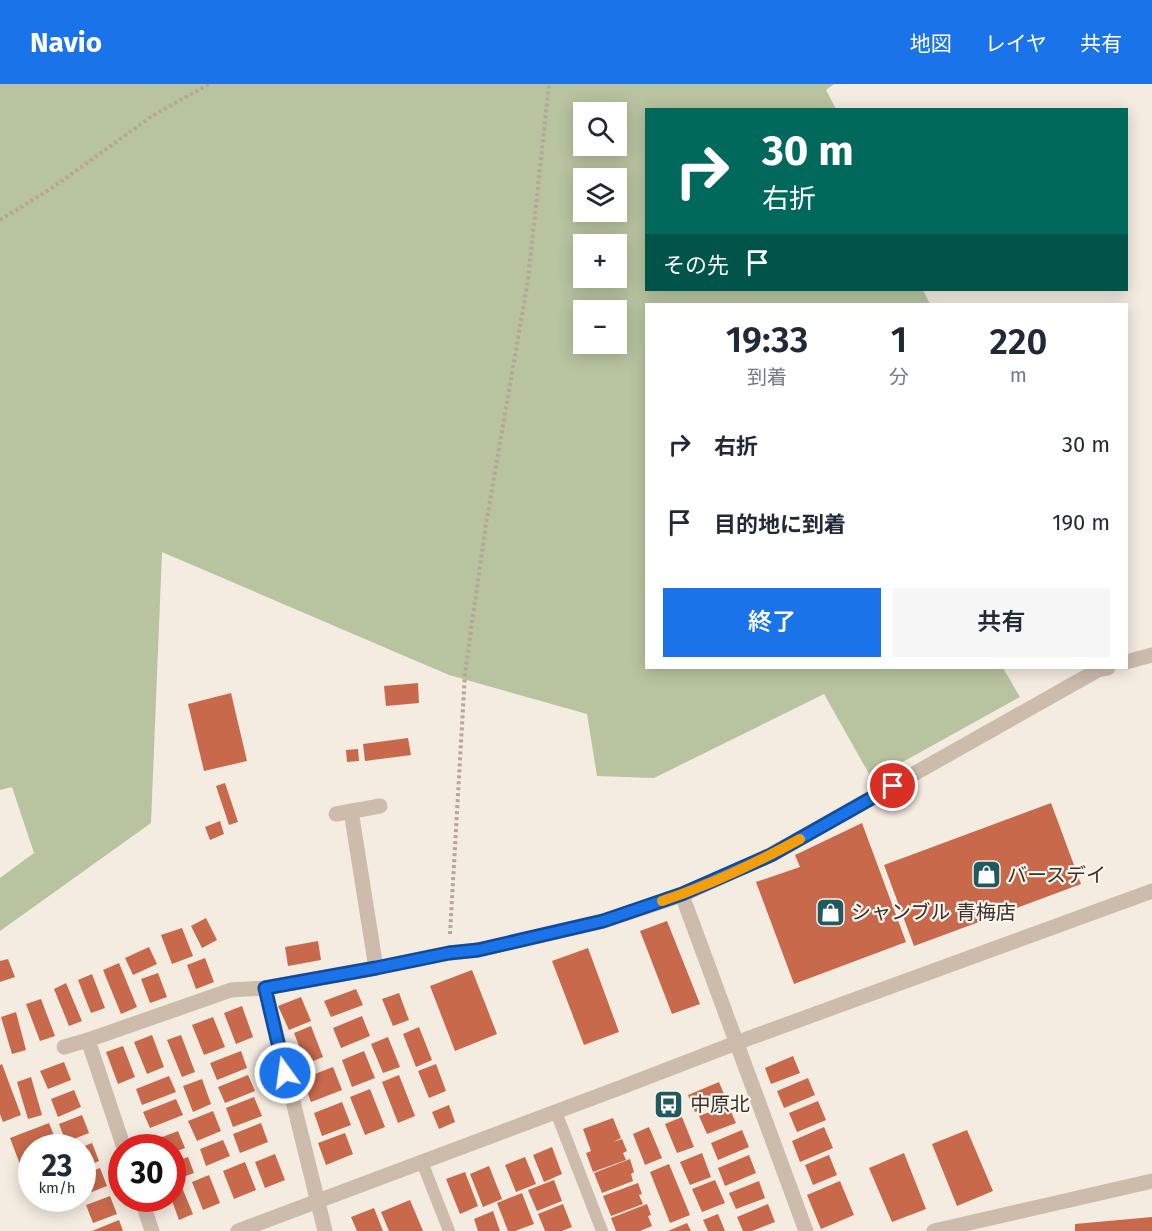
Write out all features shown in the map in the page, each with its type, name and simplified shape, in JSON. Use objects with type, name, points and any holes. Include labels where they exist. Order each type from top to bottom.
[{"type":"street","points":[[1128,661],[1152,655]]},
{"type":"street","points":[[64,1047],[231,990],[265,988],[449,953],[478,950],[603,921],[682,894],[771,855],[1103,669]]},
{"type":"street","points":[[376,968],[344,813],[380,806]]},
{"type":"street","points":[[238,1231],[736,1043],[1152,891]]},
{"type":"street","points":[[682,894],[806,1231]]},
{"type":"street","points":[[265,988],[325,1231]]},
{"type":"street","points":[[88,1040],[119,1134]]},
{"type":"street","points":[[934,1231],[996,1224],[1152,1181]]},
{"type":"street","points":[[146,1212],[152,1231]]},
{"type":"lane","points":[[556,1112],[602,1231]]},
{"type":"lane","points":[[422,1162],[449,1231]]},
{"type":"path","points":[[0,220],[52,188],[152,116],[209,84]]},
{"type":"path","points":[[449,953],[465,673],[486,524],[528,280],[549,84]]},
{"type":"green space","points":[[0,84],[834,84],[826,90],[835,108],[645,108],[645,291],[924,291],[930,303],[645,303],[645,669],[1004,669],[1020,697],[872,779],[824,694],[654,778],[597,776],[587,714],[449,675],[162,552],[151,823],[0,931],[0,878],[34,853],[12,787],[0,790]]},
{"type":"building","points":[[418,683],[419,703],[386,706],[384,686]]},
{"type":"building","points":[[231,693],[247,761],[204,771],[188,704]]},
{"type":"building","points":[[408,738],[411,755],[365,761],[363,744]]},
{"type":"building","points":[[358,749],[359,761],[347,762],[346,750]]},
{"type":"building","points":[[225,783],[238,822],[229,825],[216,786]]},
{"type":"building","points":[[1051,803],[1081,884],[914,946],[884,865]]},
{"type":"building","points":[[220,821],[224,834],[210,840],[205,827]]},
{"type":"building","points":[[862,823],[906,942],[794,984],[756,882],[800,867],[795,855]]},
{"type":"building","points":[[206,918],[217,940],[202,948],[191,926]]},
{"type":"building","points":[[667,921],[700,1004],[672,1014],[640,931]]},
{"type":"building","points":[[182,928],[193,956],[172,964],[161,935]]},
{"type":"building","points":[[318,941],[321,960],[288,966],[285,947]]},
{"type":"building","points":[[149,947],[157,964],[133,975],[125,958]]},
{"type":"building","points":[[588,948],[619,1032],[584,1045],[552,961]]},
{"type":"building","points":[[205,958],[214,982],[196,989],[187,965]]},
{"type":"building","points":[[8,959],[15,977],[0,982],[0,961]]},
{"type":"building","points":[[119,963],[137,1007],[121,1014],[103,970]]},
{"type":"building","points":[[472,970],[497,1034],[455,1051],[430,986]]},
{"type":"building","points":[[158,973],[167,997],[150,1003],[141,979]]},
{"type":"building","points":[[92,974],[105,1008],[91,1013],[78,980]]},
{"type":"building","points":[[66,983],[82,1021],[69,1026],[54,989]]},
{"type":"building","points":[[356,989],[363,1005],[331,1017],[324,1001]]},
{"type":"building","points":[[399,993],[409,1020],[393,1026],[382,999]]},
{"type":"building","points":[[301,997],[311,1021],[289,1030],[278,1006]]},
{"type":"building","points":[[41,999],[55,1036],[40,1041],[26,1004]]},
{"type":"building","points":[[242,1006],[253,1037],[236,1044],[224,1013]]},
{"type":"building","points":[[16,1012],[26,1050],[12,1054],[1,1017]]},
{"type":"building","points":[[362,1016],[370,1036],[341,1048],[333,1028]]},
{"type":"building","points":[[213,1017],[225,1047],[204,1055],[192,1025]]},
{"type":"building","points":[[311,1026],[323,1057],[306,1064],[294,1033]]},
{"type":"building","points":[[419,1027],[432,1060],[416,1067],[403,1034]]},
{"type":"building","points":[[152,1035],[164,1067],[147,1074],[134,1042]]},
{"type":"building","points":[[181,1035],[195,1072],[182,1077],[167,1040]]},
{"type":"building","points":[[388,1037],[400,1067],[383,1073],[371,1044]]},
{"type":"building","points":[[123,1046],[135,1077],[118,1084],[106,1052]]},
{"type":"building","points":[[241,1051],[247,1068],[217,1080],[210,1063]]},
{"type":"building","points":[[364,1051],[375,1078],[352,1087],[342,1060]]},
{"type":"building","points":[[793,1056],[800,1073],[771,1084],[765,1068]]},
{"type":"building","points":[[64,1062],[71,1080],[48,1089],[40,1071]]},
{"type":"building","points":[[2,1064],[21,1115],[3,1122],[0,1114],[0,1065]]},
{"type":"building","points":[[436,1064],[446,1091],[429,1098],[418,1071]]},
{"type":"building","points":[[333,1067],[342,1090],[311,1102],[302,1079]]},
{"type":"building","points":[[248,1075],[255,1091],[225,1103],[218,1087]]},
{"type":"building","points":[[399,1075],[415,1116],[398,1123],[382,1082]]},
{"type":"building","points":[[169,1076],[176,1092],[142,1105],[136,1089]]},
{"type":"building","points":[[31,1077],[42,1115],[28,1119],[17,1082]]},
{"type":"building","points":[[808,1078],[815,1095],[784,1108],[777,1091]]},
{"type":"building","points":[[202,1079],[211,1104],[193,1112],[183,1086]]},
{"type":"building","points":[[719,1082],[726,1099],[695,1112],[688,1095]]},
{"type":"building","points":[[370,1089],[385,1127],[365,1135],[350,1097]]},
{"type":"building","points":[[74,1090],[81,1107],[58,1117],[51,1099]]},
{"type":"building","points":[[254,1097],[262,1116],[233,1127],[226,1108]]},
{"type":"building","points":[[176,1099],[183,1115],[150,1128],[143,1112]]},
{"type":"building","points":[[818,1101],[826,1120],[797,1132],[789,1113]]},
{"type":"building","points":[[342,1102],[351,1125],[322,1136],[314,1113]]},
{"type":"building","points":[[449,1105],[455,1122],[439,1129],[432,1112]]},
{"type":"building","points":[[728,1105],[736,1123],[707,1134],[699,1116]]},
{"type":"building","points":[[213,1111],[221,1131],[197,1141],[188,1121]]},
{"type":"building","points":[[82,1115],[89,1133],[63,1134],[59,1124]]},
{"type":"building","points":[[682,1117],[694,1147],[677,1153],[665,1124]]},
{"type":"building","points":[[613,1118],[621,1138],[613,1142],[622,1139],[627,1151],[623,1153],[626,1160],[593,1172],[586,1153],[591,1151],[583,1129]]},
{"type":"building","points":[[49,1123],[53,1134],[20,1134]]},
{"type":"building","points":[[261,1123],[268,1142],[240,1153],[233,1134]]},
{"type":"building","points":[[649,1127],[662,1158],[645,1165],[633,1134]]},
{"type":"building","points":[[824,1127],[833,1148],[800,1162],[792,1141]]},
{"type":"building","points":[[742,1130],[749,1147],[718,1160],[711,1143]]},
{"type":"building","points":[[967,1130],[993,1191],[957,1206],[932,1144]]},
{"type":"building","points":[[345,1133],[353,1154],[326,1165],[318,1143]]},
{"type":"building","points":[[18,1135],[18,1159],[10,1138]]},
{"type":"building","points":[[223,1140],[230,1156],[206,1166],[200,1149]]},
{"type":"building","points":[[552,1147],[562,1174],[544,1182],[533,1155]]},
{"type":"building","points":[[702,1153],[711,1177],[690,1185],[680,1162]]},
{"type":"building","points":[[904,1153],[926,1209],[892,1222],[869,1168]]},
{"type":"building","points":[[275,1154],[285,1180],[265,1188],[255,1162]]},
{"type":"building","points":[[749,1155],[756,1173],[725,1186],[718,1168]]},
{"type":"building","points":[[829,1155],[837,1175],[813,1185],[805,1165]]},
{"type":"building","points":[[188,1157],[194,1173],[186,1176],[186,1158]]},
{"type":"building","points":[[525,1157],[536,1184],[516,1192],[505,1165]]},
{"type":"building","points":[[630,1159],[634,1172],[631,1174],[633,1181],[602,1193],[594,1173]]},
{"type":"building","points":[[245,1162],[256,1190],[234,1199],[223,1171]]},
{"type":"building","points":[[669,1164],[690,1215],[670,1223],[650,1172]]},
{"type":"building","points":[[489,1166],[502,1199],[483,1207],[470,1174]]},
{"type":"building","points":[[100,1168],[107,1186],[96,1190],[96,1170]]},
{"type":"building","points":[[465,1172],[478,1206],[460,1214],[446,1179]]},
{"type":"building","points":[[209,1175],[220,1203],[203,1210],[192,1182]]},
{"type":"building","points":[[554,1180],[562,1201],[537,1211],[528,1190]]},
{"type":"building","points":[[715,1180],[725,1203],[702,1212],[692,1189]]},
{"type":"building","points":[[759,1181],[765,1198],[736,1209],[729,1193]]},
{"type":"building","points":[[840,1181],[854,1215],[821,1229],[807,1195]]},
{"type":"building","points":[[638,1183],[642,1194],[639,1195],[643,1204],[611,1216],[603,1196]]},
{"type":"building","points":[[522,1193],[534,1224],[515,1231],[508,1231],[497,1203]]},
{"type":"building","points":[[108,1197],[108,1212],[117,1214],[93,1223],[89,1212],[96,1212],[96,1201]]},
{"type":"building","points":[[186,1197],[193,1214],[179,1220],[176,1212],[186,1212]]},
{"type":"building","points":[[410,1200],[423,1231],[389,1231],[381,1212]]},
{"type":"building","points":[[563,1204],[572,1227],[562,1231],[545,1231],[538,1214]]},
{"type":"building","points":[[647,1204],[652,1226],[640,1231],[616,1231],[611,1218]]},
{"type":"building","points":[[768,1204],[775,1222],[752,1231],[743,1231],[737,1217]]},
{"type":"building","points":[[374,1208],[383,1231],[357,1231],[351,1217]]},
{"type":"building","points":[[493,1211],[500,1231],[478,1231],[474,1219]]},
{"type":"building","points":[[718,1214],[725,1231],[708,1231],[703,1220]]},
{"type":"building","points":[[1152,1217],[1152,1231],[1075,1231],[1075,1224]]},
{"type":"building","points":[[119,1220],[123,1231],[92,1231]]},
{"type":"building","points":[[687,1223],[691,1231],[668,1231]]},
{"type":"slow traffic","points":[[662,901],[771,855],[800,839]]},
{"type":"place","name":"バースデイ","points":[[986,875]]},
{"type":"place","name":"シャンブル 青梅店","points":[[830,912]]},
{"type":"place","name":"中原北","points":[[669,1104]]},
{"type":"route","points":[[285,1073],[265,988],[449,953],[478,950],[603,921],[682,894],[771,855],[893,786]]}]
